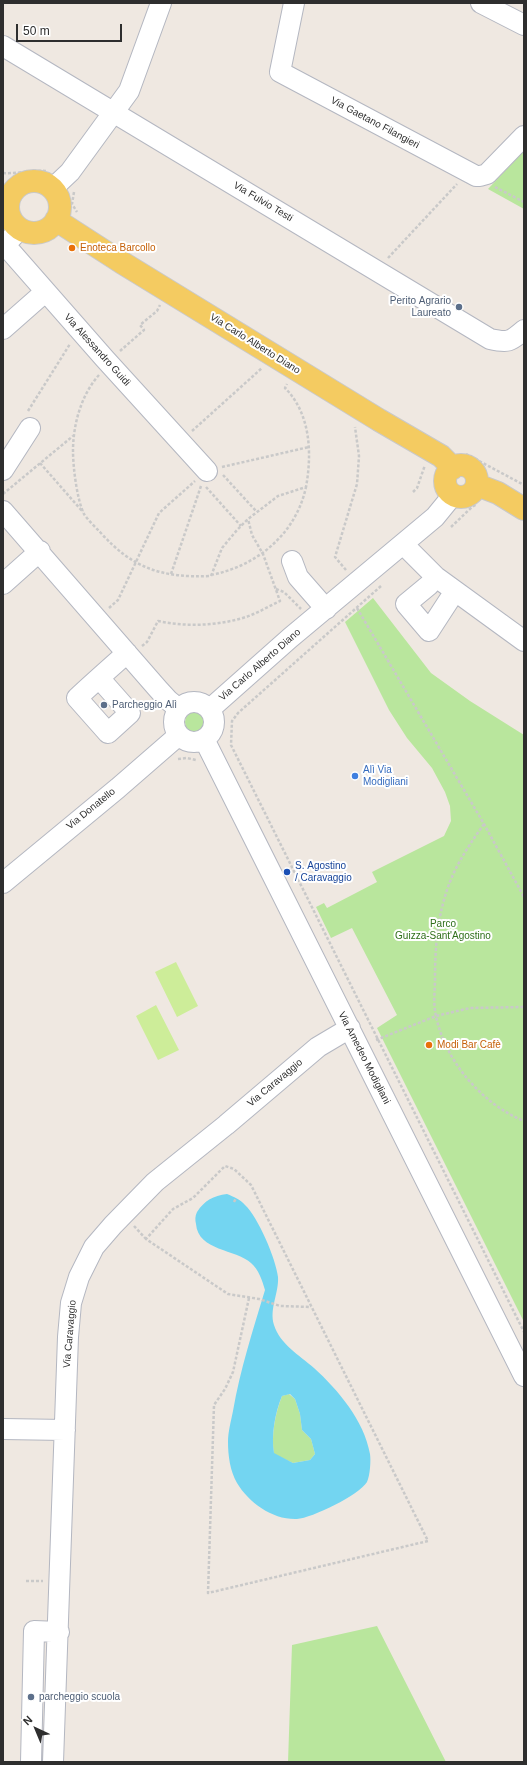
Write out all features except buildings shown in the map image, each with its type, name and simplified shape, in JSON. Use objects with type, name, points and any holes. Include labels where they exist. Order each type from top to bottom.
[{"type":"main road","points":[[50,180],[60,204],[56,220],[45,231],[36,233],[20,229],[14,224],[8,210],[7,195],[23,184],[31,182],[47,185],[50,180]]},
{"type":"main road","name":"Via Carlo Alberto Diano","points":[[56,220],[121,262],[379,420],[441,456],[453,468]]},
{"type":"main road","points":[[478,494],[477,480],[472,470],[463,466],[453,468],[446,476],[446,487],[453,495],[458,497],[471,494],[478,494],[498,493],[524,509]]},
{"type":"street","points":[[50,180],[70,172],[129,91],[161,3]]},
{"type":"street","name":"Via Gaetano Filangieri","points":[[294,3],[280,72],[474,174]]},
{"type":"street","points":[[488,5],[524,25]]},
{"type":"street","name":"Via Fulvio Testi","points":[[3,46],[113,114],[377,270],[490,339],[500,341],[513,340],[524,330]]},
{"type":"street","points":[[474,174],[487,174],[524,136]]},
{"type":"street","name":"Via Alessandro Guidi","points":[[20,229],[4,246],[82,333],[110,357],[212,470]]},
{"type":"street","points":[[3,329],[45,292]]},
{"type":"street","points":[[3,470],[29,420]]},
{"type":"street","name":"Via Carlo Alberto Diano","points":[[210,709],[290,638],[435,516],[453,495]]},
{"type":"street","points":[[3,511],[40,551],[128,655],[168,700],[179,709],[175,719],[175,725],[179,735],[191,741],[204,739]]},
{"type":"street","points":[[403,544],[436,577],[524,641]]},
{"type":"street","points":[[3,584],[40,551]]},
{"type":"street","points":[[292,561],[298,577],[326,609]]},
{"type":"street","points":[[436,577],[429,585],[406,604],[429,631],[455,591]]},
{"type":"street","points":[[99,678],[128,655]]},
{"type":"street","name":"Via Carlo Alberto Diano","points":[[179,709],[184,704],[198,702],[204,704],[210,709],[214,720],[214,725],[212,731],[204,739]]},
{"type":"street","name":"Via Donatello","points":[[3,883],[118,788],[179,735]]},
{"type":"street","name":"Via Amedeo Modigliani","points":[[204,739],[524,1376]]},
{"type":"street","name":"Via Caravaggio","points":[[53,1762],[71,1303],[79,1277],[94,1247],[112,1225],[154,1182],[226,1125],[318,1047],[350,1028]]},
{"type":"street","points":[[3,1429],[65,1430]]},
{"type":"street","points":[[31,1762],[34,1631],[58,1632]]},
{"type":"path","points":[[3,173],[14,174],[33,171],[50,180]]},
{"type":"path","points":[[377,270],[474,174],[489,184],[524,202]]},
{"type":"path","points":[[75,188],[72,204],[79,214]]},
{"type":"path","points":[[84,514],[77,487],[73,458],[73,435],[79,413],[91,383],[102,371],[97,366],[144,330],[140,325],[157,311],[164,300]]},
{"type":"path","points":[[29,420],[71,342],[82,333]]},
{"type":"path","points":[[188,435],[264,367],[272,354]]},
{"type":"path","points":[[40,463],[115,549],[136,563],[158,572],[185,577],[211,576],[226,572],[263,554],[272,547],[291,524],[302,504],[310,460],[309,447],[302,413],[291,394],[285,388],[291,379]]},
{"type":"path","points":[[343,574],[347,571],[335,557],[357,484],[359,456],[354,423]]},
{"type":"path","points":[[3,494],[73,435]]},
{"type":"path","points":[[104,612],[118,600],[159,512],[212,470],[309,447]]},
{"type":"path","points":[[413,492],[421,478],[426,461]]},
{"type":"path","points":[[212,470],[256,511]]},
{"type":"path","points":[[171,574],[202,482],[241,526]]},
{"type":"path","points":[[211,576],[222,548],[256,511],[278,496],[306,487]]},
{"type":"path","points":[[447,529],[472,507],[478,494]]},
{"type":"path","points":[[128,655],[146,642],[158,621],[177,625],[204,625],[247,616],[280,601],[263,554],[252,535],[248,519]]},
{"type":"path","points":[[387,581],[238,713],[232,721],[231,746],[524,1332]]},
{"type":"path","points":[[275,589],[284,592],[302,610]]},
{"type":"path","points":[[358,606],[484,824],[524,897]]},
{"type":"path","points":[[484,824],[458,864],[447,891],[438,921],[434,953],[434,1002],[436,1016],[443,1038],[454,1060],[475,1087],[491,1102],[511,1116],[524,1121]]},
{"type":"path","points":[[360,1048],[436,1016],[470,1008],[524,1007]]},
{"type":"path","points":[[249,1298],[233,1372],[225,1389],[214,1405],[208,1592],[428,1541],[251,1185],[234,1169],[225,1166],[193,1198],[172,1209],[146,1239],[228,1294],[259,1299],[280,1306],[311,1307]]},
{"type":"path","points":[[234,1202],[236,1198]]},
{"type":"green space","points":[[524,151],[524,209],[488,189]]},
{"type":"green space","name":"Parco Guizza-Sant'Agostino","points":[[373,598],[431,673],[470,701],[524,735],[524,1322],[377,1028],[397,1015],[352,928],[331,938],[316,907],[324,903],[327,908],[377,882],[372,872],[444,836],[451,821],[450,806],[445,792],[432,768],[407,738],[389,710],[345,622]]},
{"type":"green space","points":[[195,712],[202,715],[205,722],[202,729],[195,732],[188,729],[185,722],[188,715]]},
{"type":"green space","points":[[176,962],[198,1006],[177,1017],[155,972]]},
{"type":"green space","points":[[156,1005],[179,1050],[158,1060],[136,1016]]},
{"type":"green space","points":[[289,1394],[295,1399],[300,1414],[302,1430],[311,1439],[315,1454],[310,1460],[293,1463],[274,1454],[273,1432],[277,1410],[282,1396]]},
{"type":"green space","points":[[377,1626],[446,1762],[288,1762],[292,1645]]},
{"type":"water","points":[[227,1194],[232,1196],[245,1205],[261,1228],[270,1249],[277,1269],[278,1277],[273,1307],[273,1319],[277,1332],[285,1344],[314,1368],[341,1396],[356,1418],[367,1441],[370,1454],[370,1472],[367,1482],[355,1493],[335,1505],[304,1518],[288,1519],[279,1517],[262,1509],[242,1490],[237,1483],[231,1468],[228,1447],[230,1426],[243,1365],[265,1290],[258,1272],[251,1263],[244,1258],[210,1245],[203,1240],[198,1233],[195,1220],[197,1212],[203,1204],[213,1197]],"holes":[[[290,1394],[295,1399],[300,1414],[302,1430],[311,1439],[315,1454],[310,1460],[293,1463],[274,1453],[273,1432],[277,1410],[282,1396]]]},
{"type":"place","name":"Enoteca Barcollo","points":[[72,248]]},
{"type":"place","name":"Perito Agrario Laureato","points":[[459,307]]},
{"type":"place","name":"Parcheggio Alì","points":[[104,705]]},
{"type":"place","name":"Alì Via Modigliani","points":[[355,776]]},
{"type":"place","name":"S. Agostino / Caravaggio","points":[[287,872]]},
{"type":"place","name":"Modi Bar Cafè","points":[[429,1045]]},
{"type":"place","name":"parcheggio scuola","points":[[31,1697]]}]
